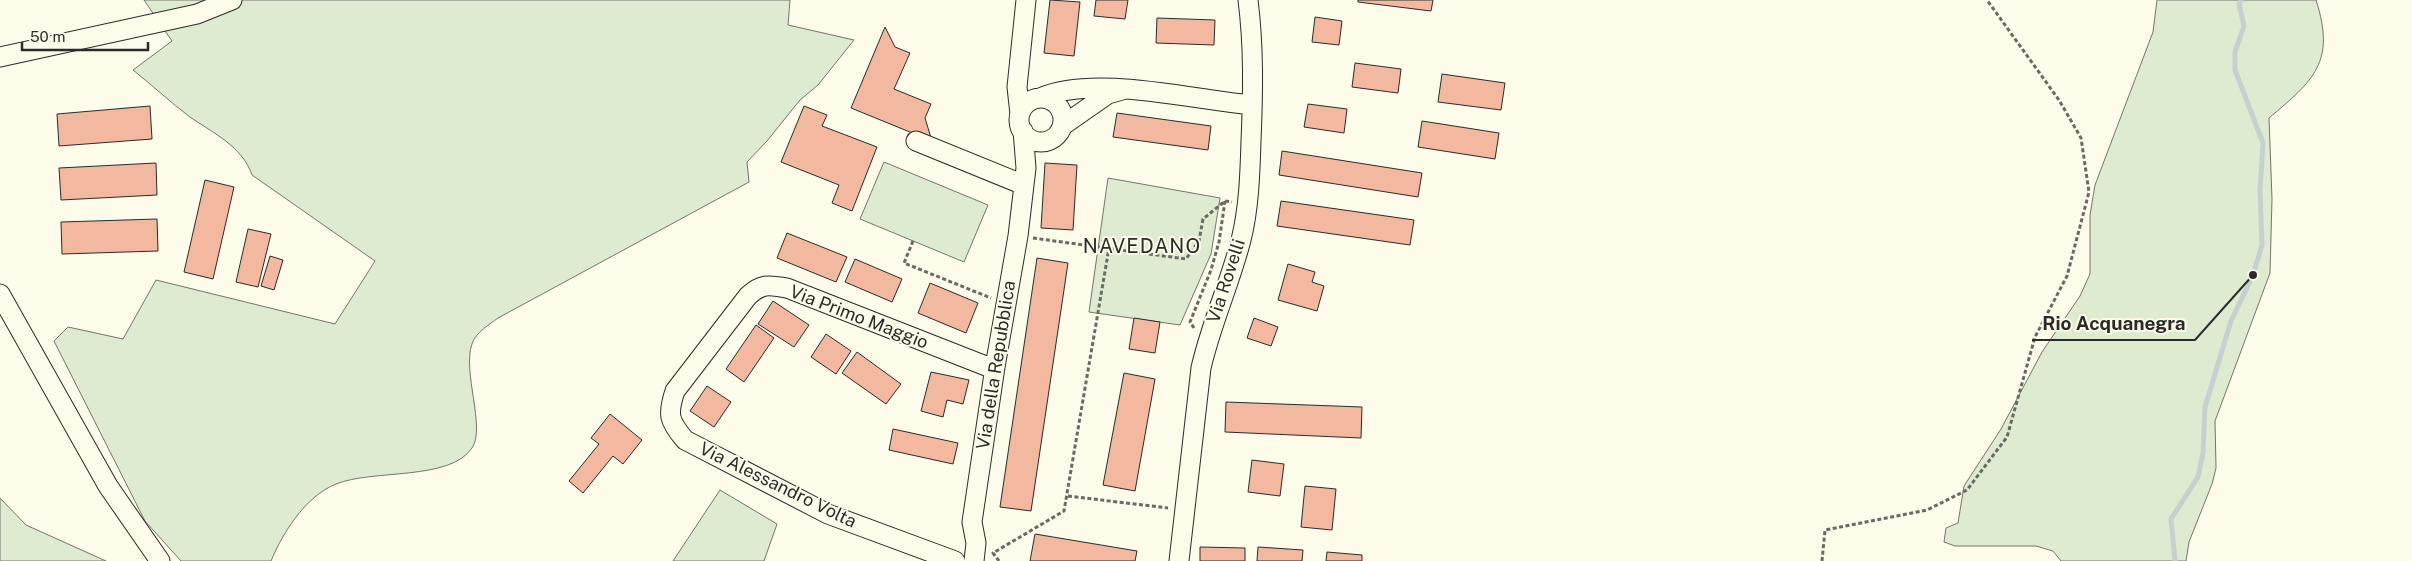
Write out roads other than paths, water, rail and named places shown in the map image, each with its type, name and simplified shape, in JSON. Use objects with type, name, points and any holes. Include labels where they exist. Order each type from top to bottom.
[{"type":"street","points":[[0,57],[196,14],[232,0]]},
{"type":"street","points":[[1025,177],[1017,87],[1026,0]]},
{"type":"street","name":"Via Rovelli","points":[[1179,561],[1201,368],[1208,338],[1230,279],[1241,238],[1249,188],[1252,53],[1248,0]]},
{"type":"street","points":[[1045,141],[1029,138],[1021,123],[1024,106],[1031,100],[1050,93],[1097,87],[1252,105]]},
{"type":"street","points":[[1062,126],[1108,94],[1123,89]]},
{"type":"street","points":[[1025,177],[1031,155],[1045,141],[1059,133],[1062,126],[1061,110],[1049,99],[1040,98]]},
{"type":"street","points":[[916,141],[1025,177]]},
{"type":"street","name":"Via della Repubblica","points":[[974,561],[976,543],[972,522],[995,367],[1018,236],[1025,177]]},
{"type":"street","name":"Via Primo Maggio","points":[[686,440],[674,427],[669,417],[675,391],[757,288],[769,285],[787,288],[986,366],[995,367]]},
{"type":"street","points":[[0,294],[108,486],[154,554]]},
{"type":"street","name":"Via Alessandro Volta","points":[[686,440],[828,514],[955,561]]},
{"type":"waterway","points":[[2175,561],[2171,519],[2198,477],[2203,453],[2205,407],[2231,321],[2253,275],[2262,245],[2260,190],[2263,143],[2235,70],[2235,52],[2244,26],[2239,4],[2241,0]]},
{"type":"place","name":"Rio Acquanegra","points":[[2253,275]]},
{"type":"district","name":"NAVEDANO","points":[[1142,246]]}]
